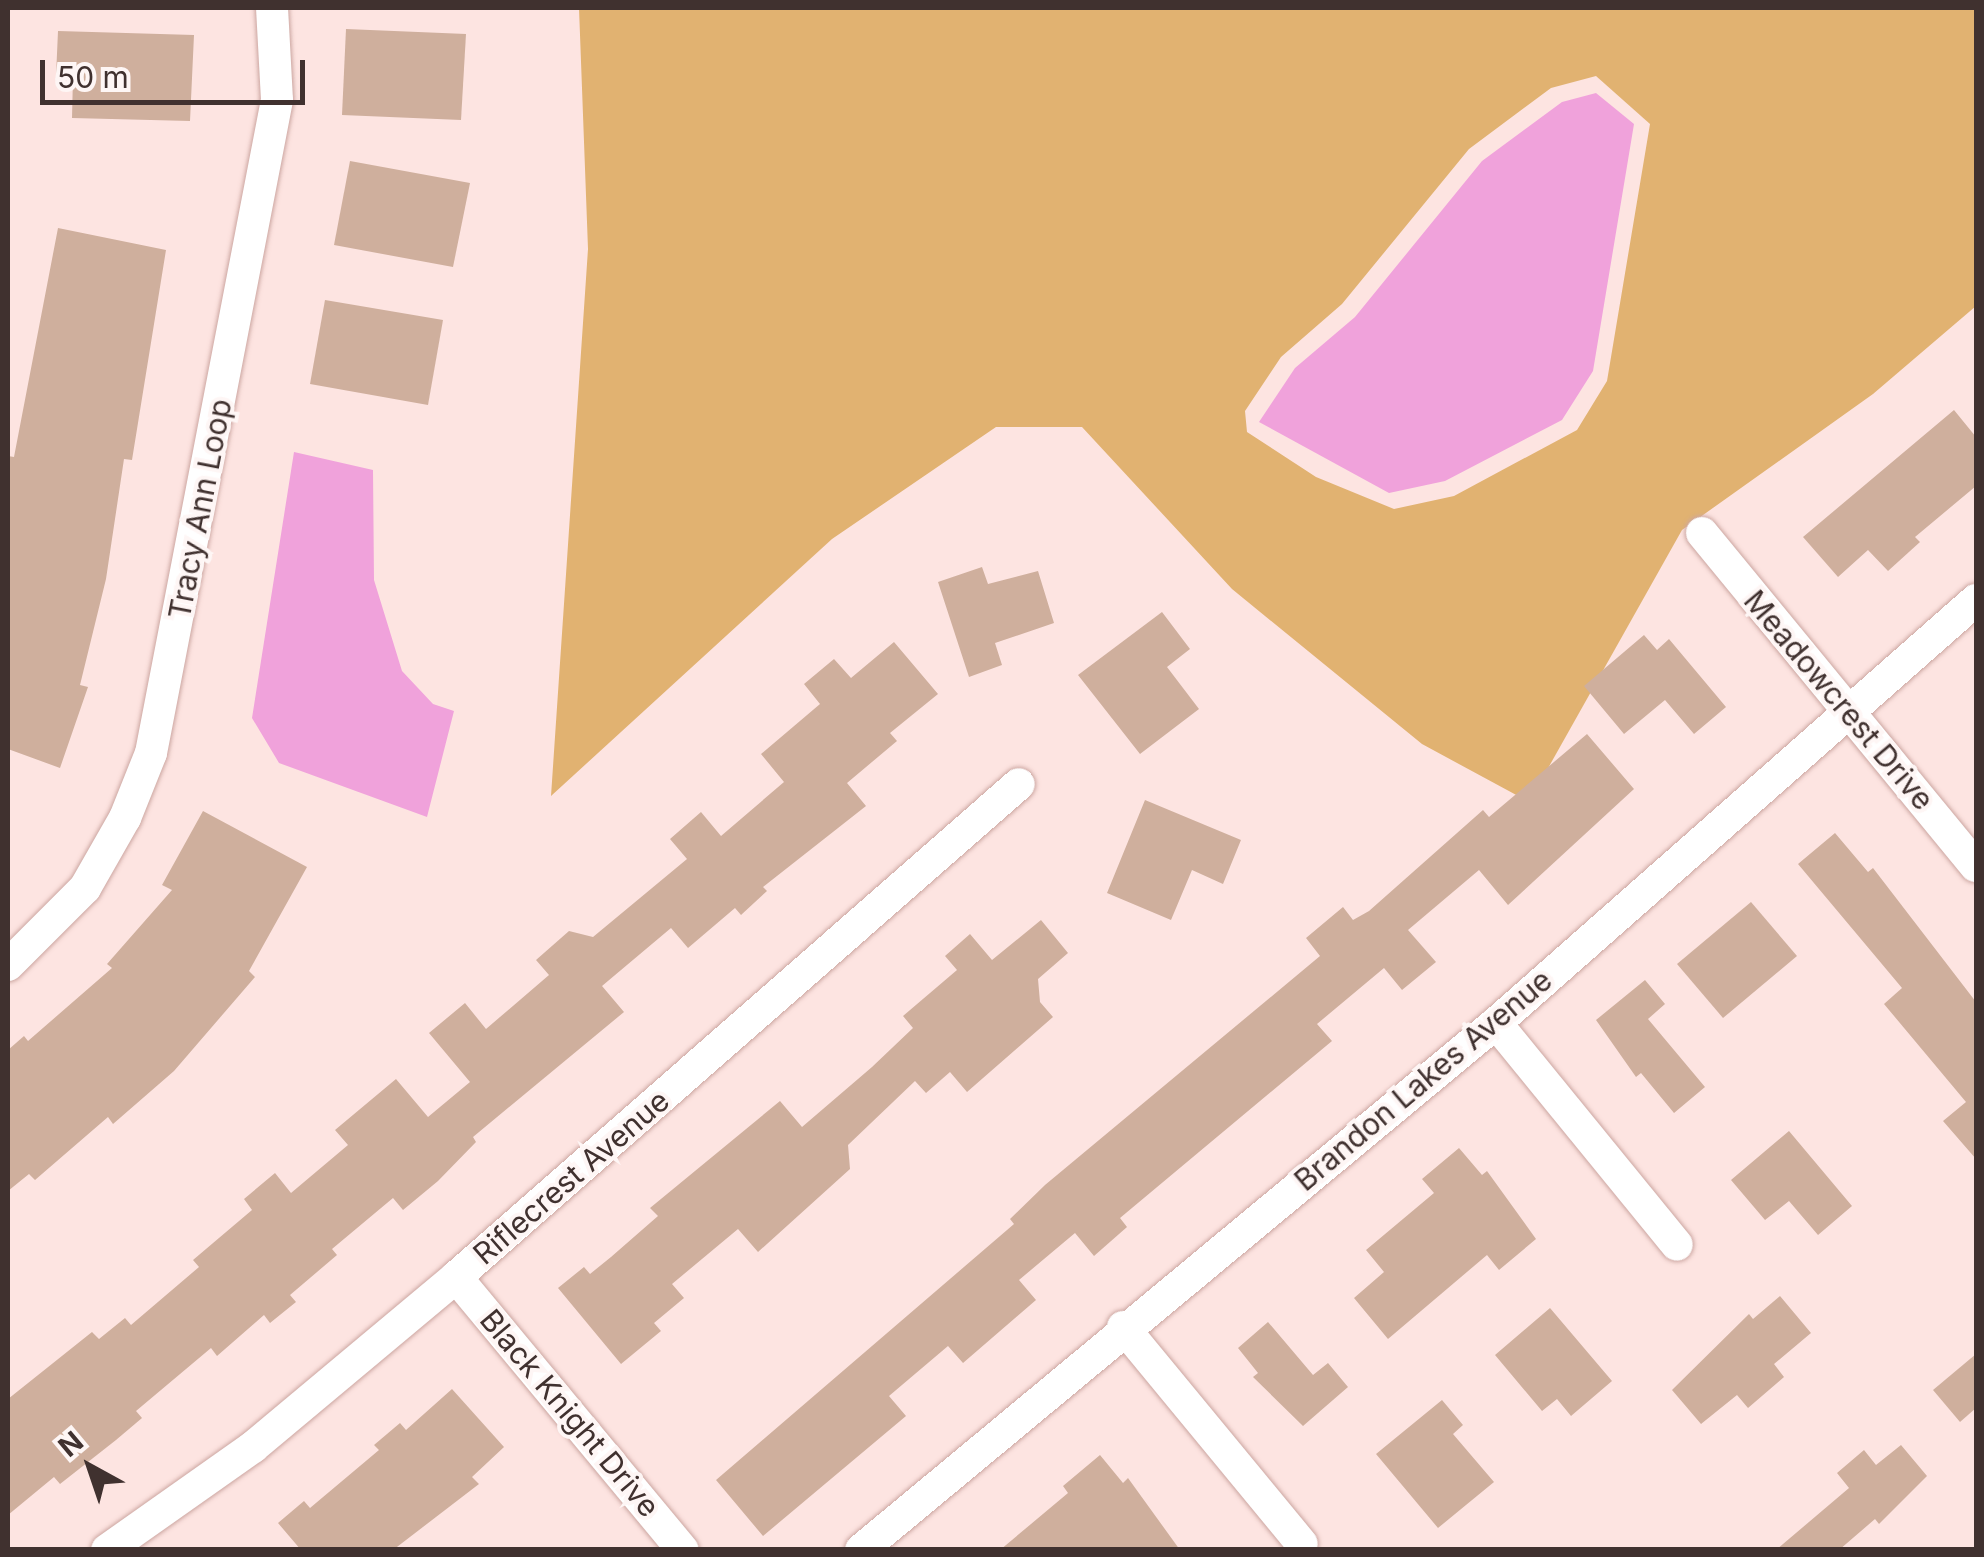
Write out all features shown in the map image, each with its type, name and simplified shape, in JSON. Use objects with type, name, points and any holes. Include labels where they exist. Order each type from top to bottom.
[{"type":"street","name":"Tracy Ann Loop","points":[[8,964],[85,888],[125,818],[151,753],[277,100],[272,8]]},
{"type":"street","name":"Meadowcrest Drive","points":[[1702,533],[1976,866]]},
{"type":"street","name":"Brandon Lakes Avenue","points":[[861,1550],[1123,1326],[1496,1024],[1976,600]]},
{"type":"street","name":"Riflecrest Avenue","points":[[107,1550],[253,1447],[456,1277],[1020,784]]},
{"type":"street","points":[[1496,1024],[1676,1245]]},
{"type":"street","name":"Black Knight Drive","points":[[456,1277],[683,1550]]},
{"type":"street","points":[[1123,1326],[1302,1544]]},
{"type":"shaded area","points":[[579,8],[1976,8],[1976,306],[1873,394],[1682,530],[1529,802],[1422,744],[1232,589],[1082,427],[996,427],[832,539],[551,796],[588,249]],"holes":[[[1596,76],[1650,124],[1607,381],[1577,430],[1454,496],[1394,509],[1316,477],[1247,432],[1245,411],[1281,357],[1342,304],[1469,149],[1551,88]]]},
{"type":"shaded area","points":[[1596,93],[1634,124],[1593,371],[1562,420],[1445,481],[1389,493],[1259,422],[1295,368],[1355,317],[1482,161],[1562,102]]},
{"type":"shaded area","points":[[294,452],[373,470],[374,580],[402,671],[433,704],[454,711],[427,817],[279,763],[252,718]]},
{"type":"building","points":[[346,29],[466,34],[461,120],[342,115]]},
{"type":"building","points":[[58,31],[194,35],[190,121],[72,118],[73,76],[56,76]]},
{"type":"building","points":[[350,161],[470,183],[453,267],[334,245]]},
{"type":"building","points":[[58,228],[166,250],[132,460],[124,459],[106,579],[80,685],[88,687],[60,768],[8,749],[8,456],[14,457]]},
{"type":"building","points":[[325,300],[443,320],[428,405],[310,384]]},
{"type":"building","points":[[1954,410],[1976,437],[1976,486],[1915,537],[1920,542],[1888,571],[1868,550],[1838,577],[1803,537]]},
{"type":"building","points":[[982,567],[988,584],[1038,571],[1054,623],[995,643],[1002,665],[969,677],[938,582]]},
{"type":"building","points":[[1162,612],[1190,649],[1167,667],[1199,709],[1140,754],[1078,675]]},
{"type":"building","points":[[1644,635],[1657,650],[1669,639],[1726,707],[1694,734],[1665,700],[1624,734],[1584,686]]},
{"type":"building","points":[[894,642],[938,694],[890,733],[897,741],[847,783],[866,806],[763,887],[767,891],[741,915],[735,908],[688,948],[671,928],[602,986],[624,1012],[473,1137],[476,1142],[438,1181],[403,1210],[393,1198],[332,1249],[337,1255],[290,1295],[296,1302],[270,1323],[264,1315],[217,1356],[211,1348],[136,1411],[142,1418],[116,1440],[60,1484],[54,1477],[8,1515],[8,1399],[92,1332],[99,1339],[125,1318],[131,1325],[199,1267],[193,1260],[252,1210],[244,1199],[275,1173],[291,1193],[348,1145],[335,1130],[396,1079],[428,1117],[470,1082],[429,1033],[465,1003],[486,1029],[549,975],[536,960],[569,931],[593,937],[687,859],[670,839],[701,812],[721,836],[784,782],[761,754],[820,704],[804,684],[834,659],[851,678]]},
{"type":"building","points":[[1587,734],[1634,789],[1508,905],[1479,870],[1408,930],[1436,962],[1402,990],[1384,968],[1317,1024],[1332,1041],[1120,1218],[1127,1227],[1094,1256],[1075,1233],[1019,1280],[1036,1300],[963,1363],[948,1346],[889,1396],[906,1416],[763,1536],[716,1480],[1014,1224],[1010,1219],[1045,1185],[1320,956],[1306,938],[1343,907],[1353,920],[1369,911],[1483,810],[1489,817]]},
{"type":"building","points":[[1145,800],[1241,840],[1223,884],[1192,870],[1171,920],[1107,893]]},
{"type":"building","points":[[203,811],[307,867],[249,971],[255,977],[174,1071],[113,1124],[108,1117],[35,1180],[29,1174],[8,1191],[8,1050],[24,1036],[28,1041],[112,968],[107,964],[172,890],[162,885]]},
{"type":"building","points":[[1835,833],[1868,872],[1873,868],[1976,1002],[1976,1159],[1943,1121],[1966,1102],[1884,1004],[1902,988],[1798,864]]},
{"type":"building","points":[[1751,902],[1797,956],[1723,1018],[1677,964]]},
{"type":"building","points":[[1041,920],[1068,953],[1038,979],[1040,1002],[1053,1017],[967,1092],[950,1072],[926,1093],[915,1081],[848,1145],[850,1169],[758,1252],[738,1229],[672,1284],[684,1298],[654,1323],[661,1331],[621,1364],[558,1288],[584,1267],[590,1274],[611,1257],[658,1216],[650,1208],[780,1101],[802,1127],[872,1067],[913,1028],[903,1016],[957,970],[945,956],[970,934],[992,960]]},
{"type":"building","points":[[1645,980],[1665,1004],[1648,1019],[1705,1087],[1674,1113],[1641,1073],[1636,1077],[1596,1020]]},
{"type":"building","points":[[1789,1131],[1852,1206],[1818,1235],[1789,1201],[1765,1220],[1731,1180]]},
{"type":"building","points":[[1459,1148],[1482,1175],[1487,1171],[1536,1239],[1499,1270],[1487,1255],[1388,1339],[1354,1298],[1384,1272],[1366,1250],[1434,1193],[1422,1179]]},
{"type":"building","points":[[1780,1296],[1811,1333],[1774,1364],[1784,1377],[1748,1408],[1737,1395],[1701,1424],[1672,1390],[1749,1314],[1753,1319]]},
{"type":"building","points":[[1550,1308],[1612,1381],[1571,1416],[1557,1399],[1542,1411],[1495,1355]]},
{"type":"building","points":[[1268,1322],[1313,1375],[1328,1363],[1348,1387],[1303,1426],[1253,1377],[1258,1373],[1238,1348]]},
{"type":"building","points":[[1976,1354],[1976,1408],[1960,1422],[1933,1390]]},
{"type":"building","points":[[452,1389],[504,1447],[472,1477],[479,1484],[393,1550],[301,1550],[278,1523],[304,1501],[310,1508],[379,1450],[374,1445],[400,1423],[406,1430]]},
{"type":"building","points":[[1442,1400],[1463,1425],[1453,1434],[1494,1482],[1438,1528],[1376,1454]]},
{"type":"building","points":[[1901,1445],[1927,1476],[1879,1524],[1875,1519],[1839,1550],[1776,1550],[1849,1488],[1837,1473],[1864,1450],[1876,1465]]},
{"type":"building","points":[[1100,1455],[1123,1483],[1128,1478],[1180,1550],[1000,1550],[1068,1493],[1063,1486]]}]
